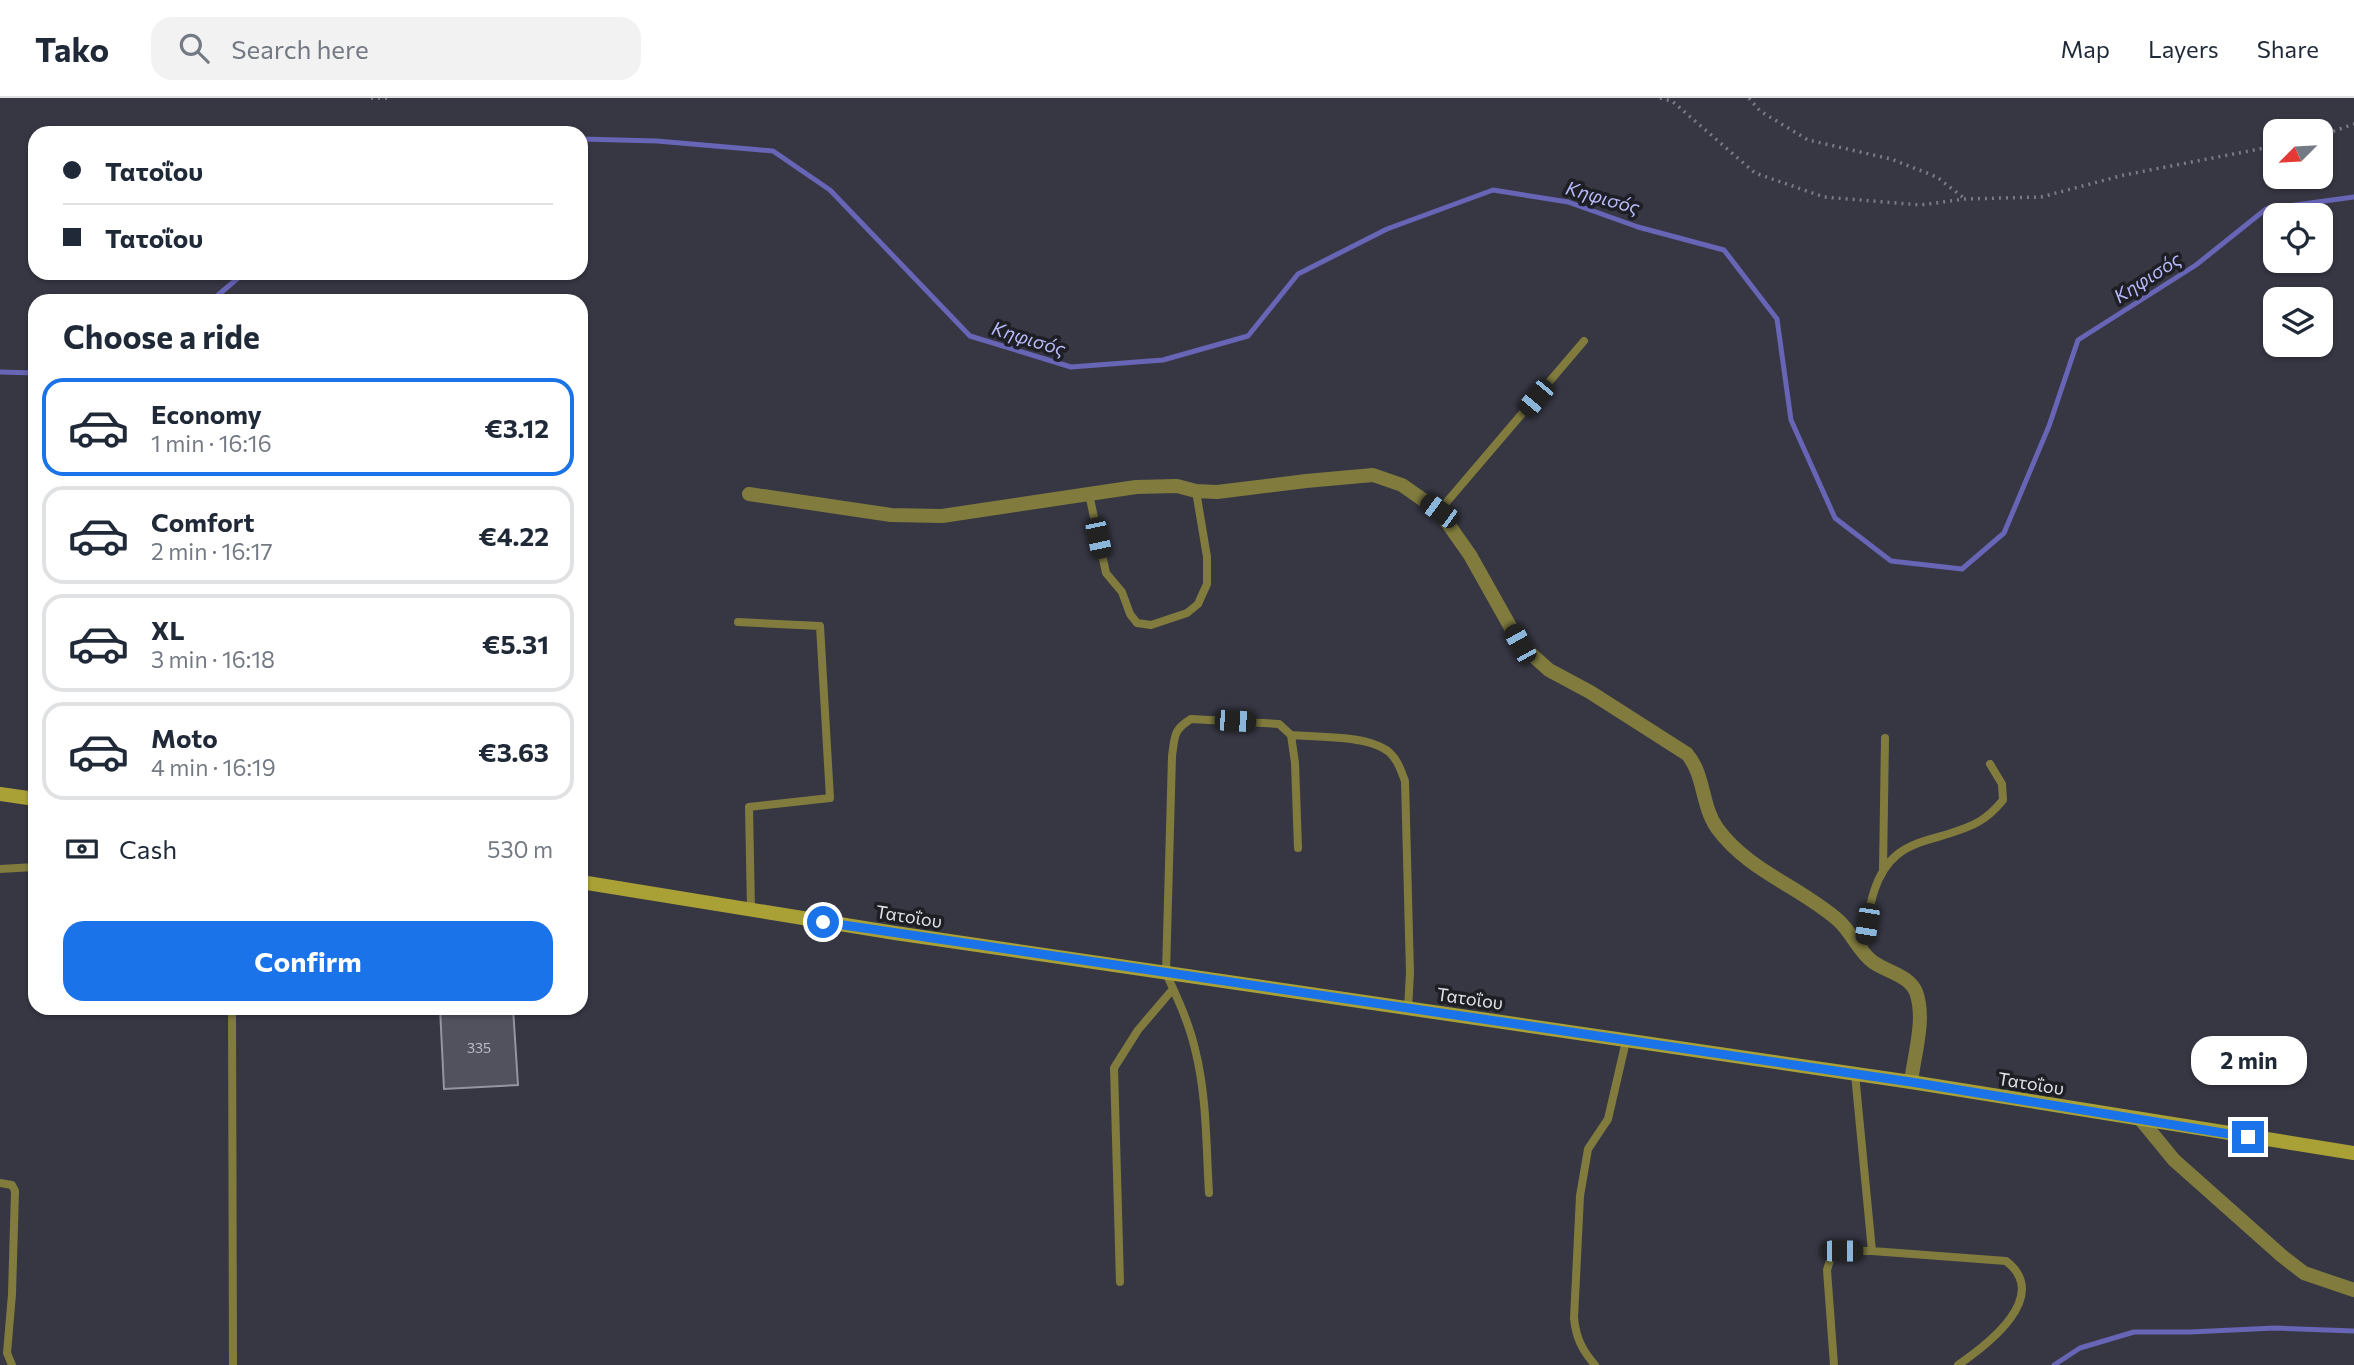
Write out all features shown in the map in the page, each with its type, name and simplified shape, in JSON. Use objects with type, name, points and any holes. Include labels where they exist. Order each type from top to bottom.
[{"type":"street","points":[[749,494],[891,515],[943,516],[1136,487],[1177,486],[1196,491],[1217,492],[1373,475],[1402,485],[1439,511],[1470,555],[1520,644],[1549,670],[1590,692],[1687,754],[1695,763],[1704,802],[1716,827],[1748,860],[1826,910],[1842,923],[1870,960],[1911,983],[1916,993],[1919,1027],[1911,1082]]},
{"type":"street","points":[[0,793],[28,798]]},
{"type":"street","name":"Τατοΐου","points":[[588,883],[1166,973],[1911,1082],[2354,1153]]},
{"type":"street","points":[[2142,1121],[2174,1160],[2282,1256],[2304,1273],[2354,1290]]},
{"type":"lane","points":[[1439,511],[1584,341]]},
{"type":"lane","points":[[1089,494],[1106,573],[1122,592],[1129,614],[1137,622],[1151,625],[1187,613],[1198,604],[1208,584],[1207,556],[1196,491]]},
{"type":"lane","points":[[738,622],[820,626],[830,799],[749,807],[751,910]]},
{"type":"lane","points":[[1209,1194],[1204,1101],[1195,1048],[1166,973],[1172,756],[1176,731],[1191,719],[1279,724],[1291,735],[1356,740],[1378,745],[1390,753],[1399,764],[1405,782],[1410,973],[1408,1009]]},
{"type":"lane","points":[[1291,735],[1295,763],[1298,848]]},
{"type":"lane","points":[[1883,873],[1885,738]]},
{"type":"lane","points":[[1863,950],[1871,897],[1883,873],[1899,853],[1964,829],[1990,816],[2003,800],[2002,784],[1990,764]]},
{"type":"lane","points":[[0,869],[28,867]]},
{"type":"lane","points":[[1120,1282],[1114,1068],[1139,1030],[1173,989]]},
{"type":"lane","points":[[232,1015],[233,1365]]},
{"type":"lane","points":[[1595,1365],[1583,1351],[1576,1335],[1574,1318],[1580,1196],[1588,1149],[1608,1119],[1626,1041]]},
{"type":"lane","points":[[1855,1074],[1872,1251]]},
{"type":"lane","points":[[0,1183],[12,1185],[15,1191],[7,1353],[12,1365]]},
{"type":"lane","points":[[1834,1365],[1827,1270],[1831,1257],[1842,1251],[1872,1251],[2006,1261],[2015,1268],[2021,1278],[2020,1301],[2007,1324],[1982,1349],[1958,1365]]},
{"type":"path","points":[[371,98],[387,98]]},
{"type":"path","points":[[1660,98],[1672,101],[1755,173],[1824,197],[1921,205],[1965,199],[2041,197],[2124,175],[2263,148]]},
{"type":"path","points":[[1749,98],[1760,111],[1808,141],[1891,159],[1937,177],[1965,199]]},
{"type":"path","points":[[2333,131],[2354,124]]},
{"type":"building","points":[[440,1015],[513,1015],[518,1085],[444,1089]]},
{"type":"waterway","name":"Κηφισός","points":[[588,139],[657,141],[773,151],[830,190],[970,336],[1071,367],[1163,360],[1248,336],[1298,274],[1387,229],[1493,190],[1568,202],[1638,227],[1724,250],[1777,319],[1791,420],[1835,518],[1891,561],[1962,569],[2004,533],[2049,426],[2078,340],[2196,265],[2266,209],[2354,197]]},
{"type":"waterway","name":"Κηφισός","points":[[219,294],[236,280]]},
{"type":"waterway","name":"Κηφισός","points":[[0,372],[28,373]]},
{"type":"waterway","points":[[2054,1365],[2080,1348],[2134,1332],[2275,1328],[2354,1331]]},
{"type":"route","points":[[823,922],[1911,1082],[2248,1137]]}]
